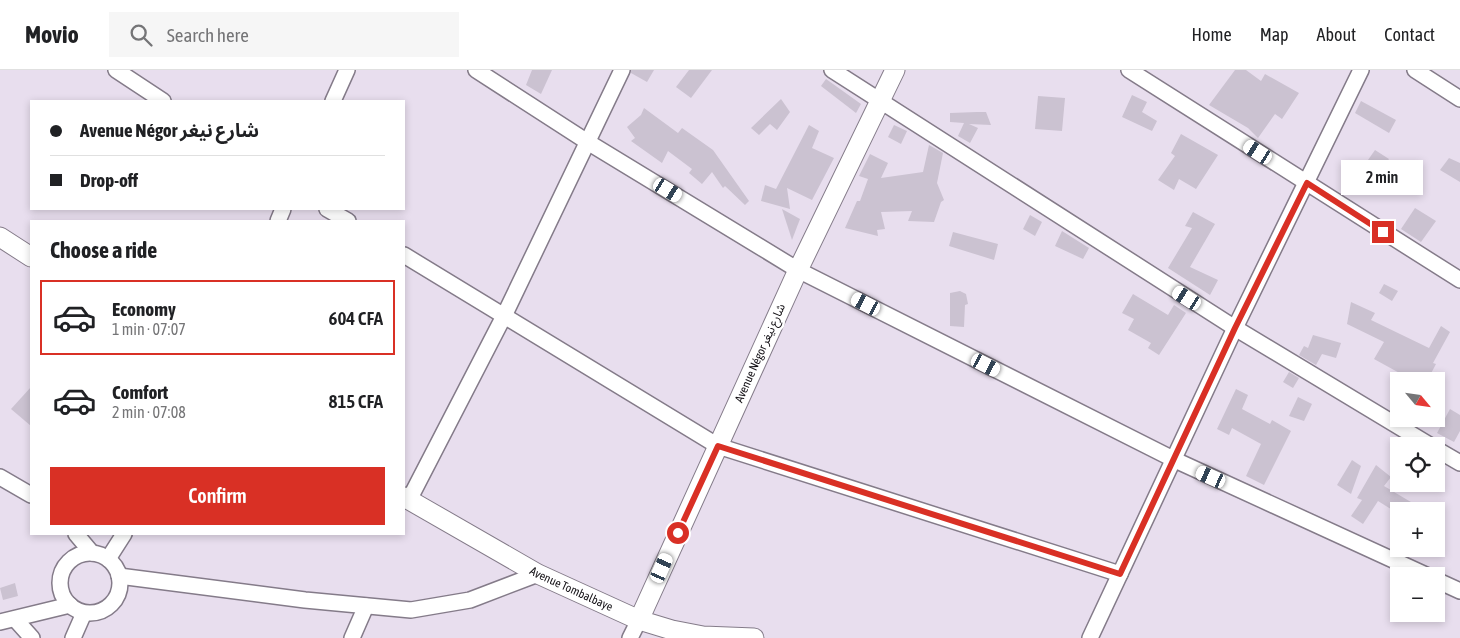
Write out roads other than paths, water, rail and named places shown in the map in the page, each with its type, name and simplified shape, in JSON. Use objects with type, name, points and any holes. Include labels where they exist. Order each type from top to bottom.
[{"type":"main road","name":"Avenue Négor شارع نيغر","points":[[639,620],[798,270],[895,70]]},
{"type":"main road","points":[[0,237],[30,256]]},
{"type":"main road","name":"Avenue Tombalbaye","points":[[406,499],[538,574],[639,620],[672,630],[703,636],[754,638]]},
{"type":"street","points":[[116,70],[161,100]]},
{"type":"street","points":[[333,100],[347,70]]},
{"type":"street","points":[[476,70],[586,141],[798,270],[1175,460],[1408,567]]},
{"type":"street","points":[[406,499],[504,316],[586,141],[622,70]]},
{"type":"street","points":[[832,70],[880,103],[1235,328],[1416,437]]},
{"type":"street","points":[[1129,70],[1460,280]]},
{"type":"street","points":[[1090,638],[1175,460],[1235,328],[1361,70]]},
{"type":"street","points":[[1415,70],[1460,98]]},
{"type":"street","points":[[329,210],[346,220]]},
{"type":"street","points":[[405,256],[718,446],[1120,574]]},
{"type":"street","points":[[1445,455],[1460,463]]},
{"type":"street","points":[[0,477],[30,494]]},
{"type":"street","points":[[77,535],[92,553],[108,559],[115,566],[119,576],[118,596],[112,604],[99,612],[84,613],[70,605],[63,595],[60,584],[63,572],[70,562],[80,556],[92,553]]},
{"type":"street","points":[[108,559],[123,535]]},
{"type":"street","points":[[119,576],[411,610],[470,600],[538,574]]},
{"type":"street","points":[[1445,584],[1460,591]]},
{"type":"street","points":[[7,620],[70,605]]},
{"type":"street","points":[[352,638],[366,606]]},
{"type":"street","points":[[74,638],[84,613]]},
{"type":"street","points":[[7,620],[32,638]]},
{"type":"street","name":"Avenue Négor شارع نيغر","points":[[630,638],[639,620]]}]
